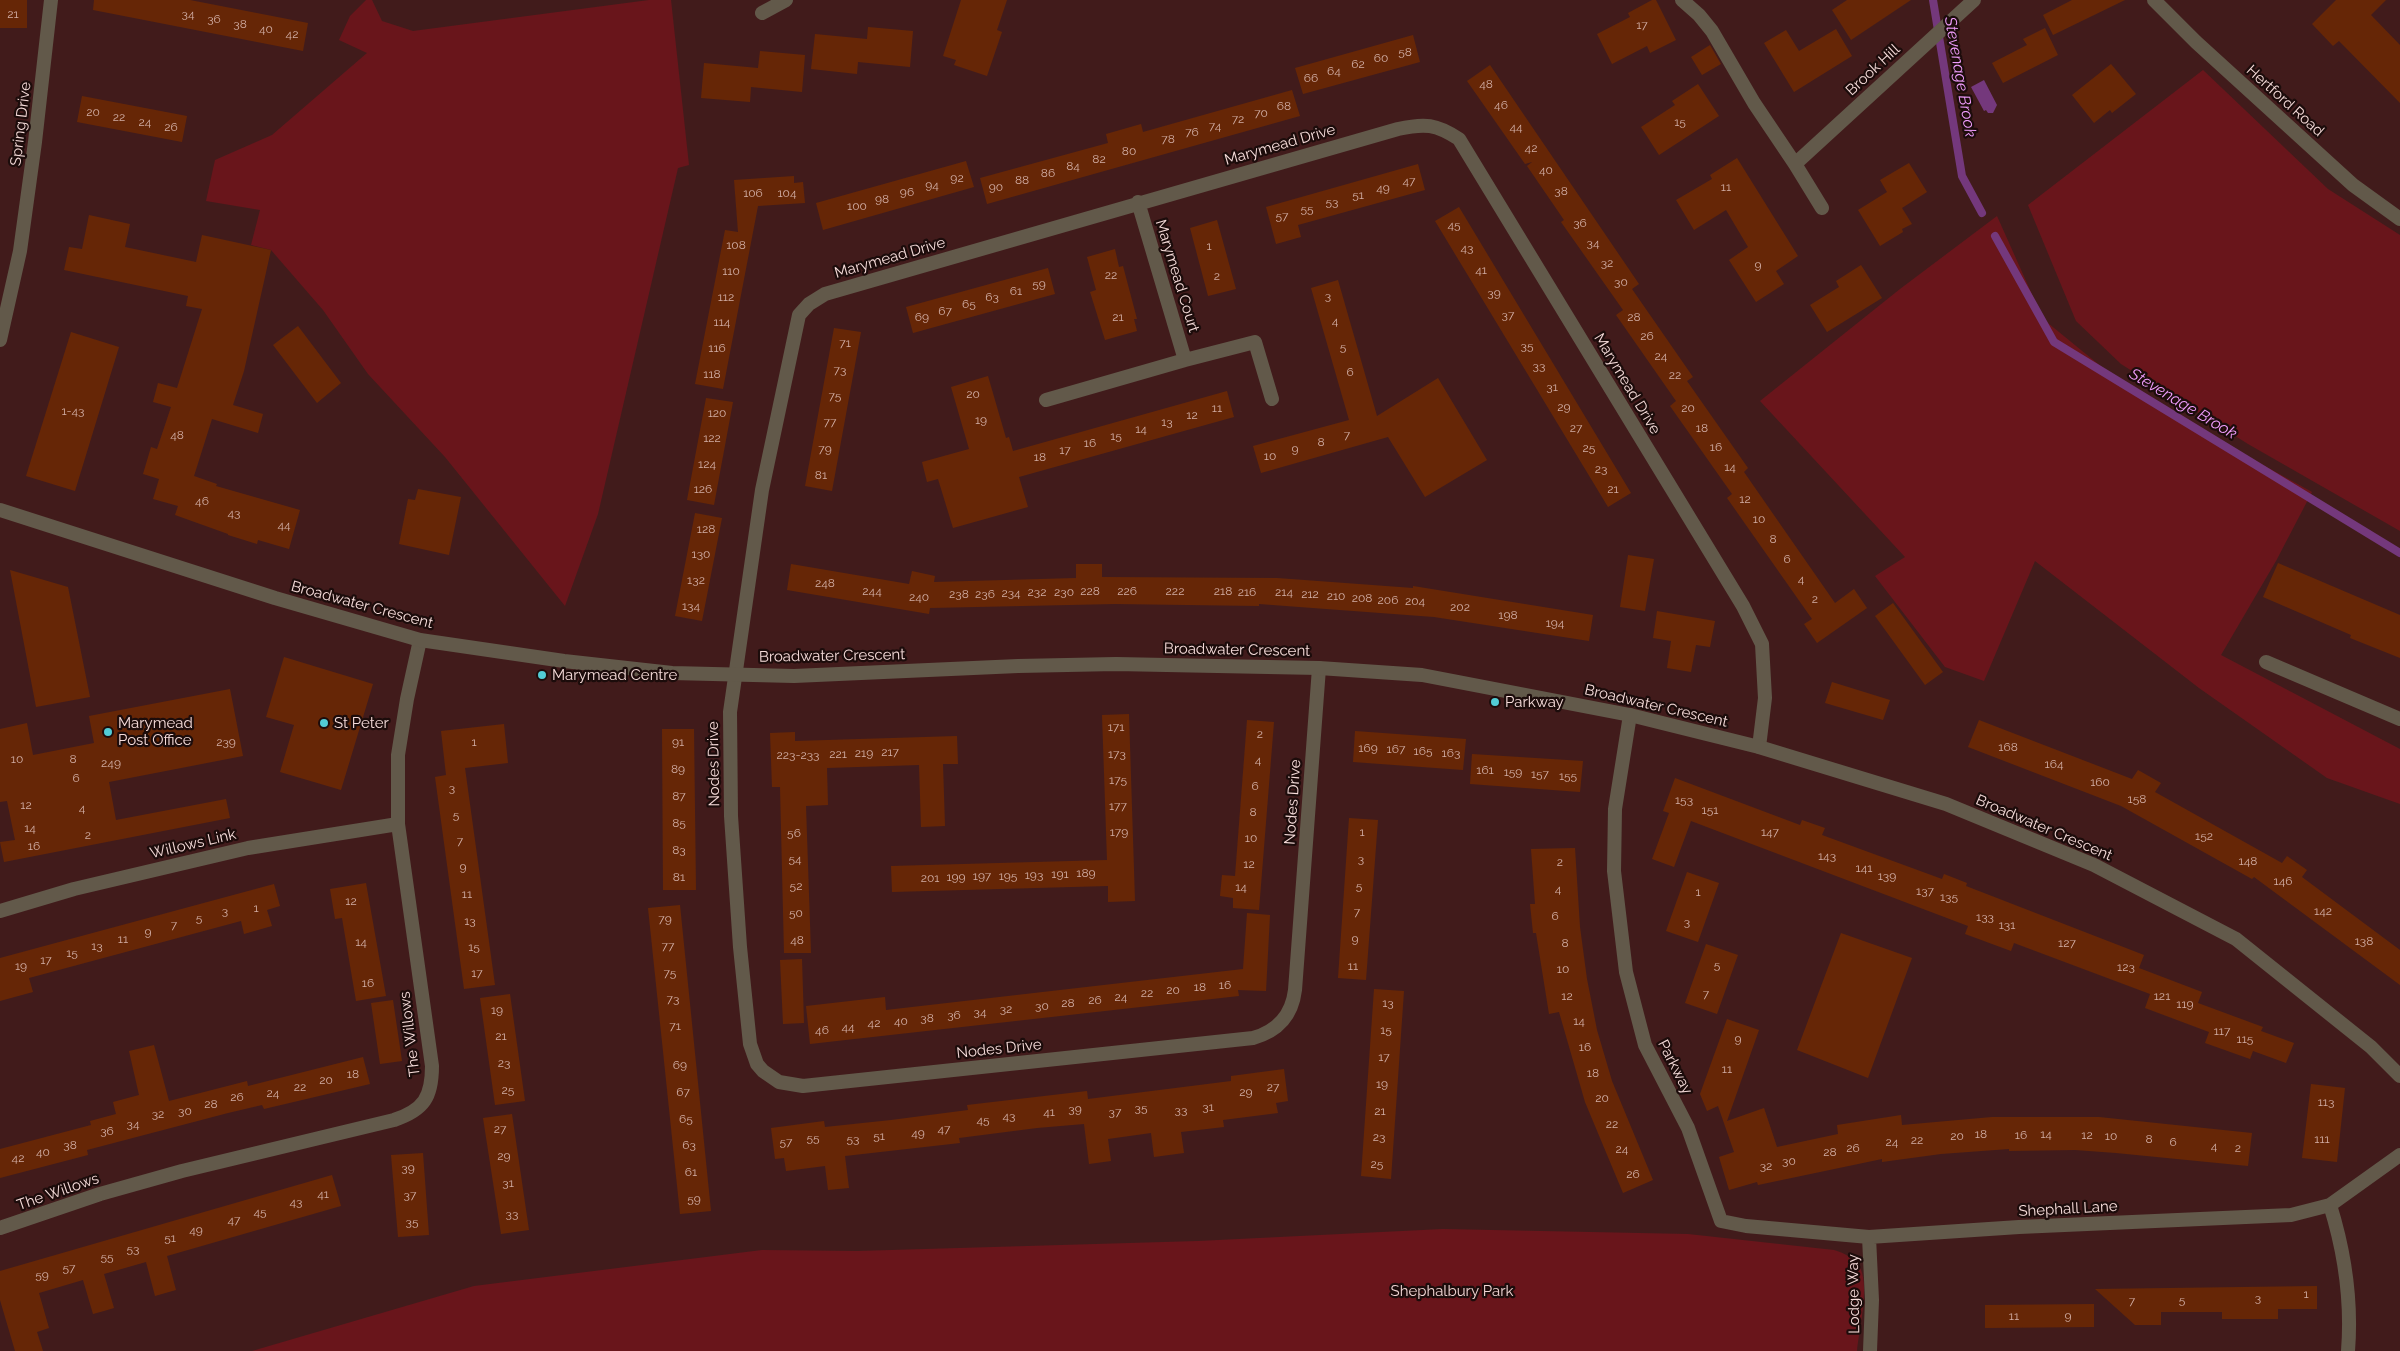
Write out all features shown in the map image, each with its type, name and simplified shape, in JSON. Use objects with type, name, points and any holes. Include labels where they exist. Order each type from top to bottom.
[{"type":"street","name":"Spring Drive","points":[[0,340],[20,251],[51,0]]},
{"type":"street","points":[[762,13],[786,0]]},
{"type":"street","points":[[1682,0],[1699,15],[1712,31],[1754,103],[1822,208]]},
{"type":"street","name":"Brook Hill","points":[[1795,164],[1974,0]]},
{"type":"street","name":"Hertford Road","points":[[2154,0],[2196,42],[2353,186],[2400,219]]},
{"type":"street","name":"Marymead Drive","points":[[734,673],[762,490],[799,315],[809,304],[825,294],[1138,202],[1417,125],[1430,124],[1446,130],[1459,139],[1747,614],[1762,644],[1765,698],[1759,747]]},
{"type":"street","name":"Marymead Court","points":[[1138,202],[1185,360]]},
{"type":"street","points":[[1046,400],[1255,342],[1272,399]]},
{"type":"street","name":"Broadwater Crescent","points":[[0,510],[256,592],[420,640],[564,661],[652,670],[794,676],[1018,666],[1116,664],[1319,668],[1422,674],[1630,714],[1759,747],[1946,804],[2103,870],[2236,939],[2372,1047],[2400,1076]]},
{"type":"street","name":"The Willows","points":[[0,1228],[100,1194],[182,1171],[394,1120],[406,1116],[424,1103],[431,1087],[432,1066],[398,824],[398,755],[407,699],[420,640]]},
{"type":"street","points":[[2266,662],[2400,719]]},
{"type":"street","name":"Nodes Drive","points":[[734,673],[730,712],[731,816],[740,947],[750,1044],[757,1064],[763,1071],[779,1082],[803,1086],[1253,1038],[1266,1034],[1279,1026],[1290,1010],[1295,990],[1319,668]]},
{"type":"street","name":"Parkway","points":[[1630,714],[1615,809],[1614,871],[1626,972],[1645,1045],[1688,1128],[1721,1221]]},
{"type":"street","name":"Willows Link","points":[[0,911],[74,889],[248,848],[398,824]]},
{"type":"street","name":"Shephall Lane","points":[[1721,1221],[1746,1226],[1869,1238],[2020,1227],[2291,1215],[2330,1205],[2400,1154]]},
{"type":"street","points":[[2330,1205],[2341,1240],[2347,1270],[2350,1330],[2348,1351]]},
{"type":"street","name":"Lodge Way","points":[[1869,1238],[1872,1300],[1870,1351]]},
{"type":"green space","points":[[366,0],[372,0],[382,21],[413,31],[649,0],[671,0],[689,165],[678,168],[598,514],[565,606],[445,457],[368,374],[323,310],[271,250],[251,245],[260,210],[206,201],[215,160],[272,135],[367,53],[339,40],[350,16]]},
{"type":"green space","points":[[2203,70],[2328,189],[2400,235],[2400,531],[2248,444],[2121,364],[2076,321],[2028,205]]},
{"type":"green space","points":[[1997,216],[2043,319],[2103,368],[2225,444],[2312,492],[2276,561],[2221,655],[2400,749],[2400,804],[2327,778],[2199,688],[2035,561],[1984,681],[1945,667],[1875,576],[1905,557],[1760,401],[1900,289]]},
{"type":"green space","name":"Shephalbury Park","points":[[1443,1229],[1688,1234],[1834,1250],[1853,1260],[1859,1266],[1863,1278],[1864,1298],[1857,1351],[252,1351],[474,1286],[762,1250],[857,1251],[1198,1241]]},
{"type":"shaded area","points":[[1984,80],[1997,105],[1993,113],[1984,111],[1971,87]]},
{"type":"building","points":[[0,0],[27,0],[27,28],[0,28]]},
{"type":"building","points":[[94,0],[190,0],[308,23],[303,51],[93,10]]},
{"type":"building","points":[[961,0],[1007,0],[997,30],[1002,32],[987,76],[954,65],[956,60],[943,56]]},
{"type":"building","points":[[1652,0],[1656,0],[1676,40],[1650,53],[1647,46],[1612,64],[1597,34],[1630,17],[1628,13]]},
{"type":"building","points":[[1847,0],[1911,0],[1851,40],[1832,10]]},
{"type":"building","points":[[2072,0],[2125,0],[2053,35],[2043,15]]},
{"type":"building","points":[[2336,0],[2386,0],[2371,15],[2400,45],[2400,103],[2339,41],[2333,46],[2312,24]]},
{"type":"building","points":[[868,27],[913,31],[910,67],[858,62],[857,74],[811,69],[815,34],[867,39]]},
{"type":"building","points":[[2045,28],[2058,55],[2003,83],[1992,63],[2027,45],[2023,39]]},
{"type":"building","points":[[1836,29],[1852,56],[1794,92],[1764,43],[1786,30],[1799,51]]},
{"type":"building","points":[[1413,35],[1420,62],[1303,94],[1295,68]]},
{"type":"building","points":[[1710,45],[1721,64],[1702,75],[1691,57]]},
{"type":"building","points":[[760,51],[805,55],[802,92],[751,87],[750,102],[701,98],[704,63],[758,68]]},
{"type":"building","points":[[2111,64],[2136,94],[2112,113],[2110,110],[2094,123],[2072,95]]},
{"type":"building","points":[[1490,65],[1639,284],[1632,289],[1693,377],[1687,381],[1748,468],[1744,472],[1778,521],[1835,603],[1854,589],[1867,608],[1817,643],[1804,624],[1812,619],[1727,498],[1732,494],[1670,406],[1676,401],[1616,315],[1623,310],[1561,222],[1564,220],[1527,166],[1532,162],[1525,164],[1467,81]]},
{"type":"building","points":[[1698,84],[1719,116],[1659,155],[1641,127],[1675,105],[1672,101]]},
{"type":"building","points":[[1292,90],[1300,116],[987,204],[980,178],[1108,143],[1106,134],[1141,124],[1143,132]]},
{"type":"building","points":[[82,96],[187,116],[182,142],[77,122]]},
{"type":"building","points":[[1737,158],[1798,256],[1776,271],[1784,284],[1756,302],[1729,260],[1748,247],[1726,210],[1694,230],[1676,200],[1712,179],[1710,175]]},
{"type":"building","points":[[966,161],[974,187],[823,230],[816,203]]},
{"type":"building","points":[[1909,163],[1927,192],[1902,208],[1912,224],[1902,229],[1903,232],[1880,246],[1858,210],[1887,192],[1880,180]]},
{"type":"building","points":[[1418,164],[1425,190],[1298,225],[1301,237],[1276,244],[1266,207]]},
{"type":"building","points":[[794,176],[794,183],[803,182],[805,203],[758,206],[723,389],[695,384],[725,230],[738,232],[734,180]]},
{"type":"building","points":[[1459,207],[1631,493],[1608,507],[1435,221]]},
{"type":"building","points":[[89,215],[130,224],[125,247],[196,262],[202,235],[271,250],[244,371],[233,405],[263,414],[258,433],[212,419],[194,476],[217,484],[216,486],[300,510],[289,549],[258,540],[257,544],[228,535],[175,515],[178,506],[153,499],[159,479],[143,474],[151,447],[157,449],[171,407],[153,402],[158,383],[177,388],[202,309],[186,306],[188,296],[64,270],[69,247],[82,249]]},
{"type":"building","points":[[1217,220],[1236,289],[1208,296],[1190,228]]},
{"type":"building","points":[[1115,249],[1119,267],[1123,266],[1137,319],[1134,319],[1137,331],[1105,340],[1090,292],[1096,290],[1087,257]]},
{"type":"building","points":[[1861,265],[1882,298],[1827,332],[1810,305],[1839,287],[1836,281]]},
{"type":"building","points":[[1048,268],[1055,294],[913,333],[906,307]]},
{"type":"building","points":[[1338,280],[1377,416],[1438,378],[1487,460],[1425,497],[1388,437],[1261,473],[1253,446],[1349,420],[1311,288]]},
{"type":"building","points":[[298,326],[341,383],[317,403],[273,345]]},
{"type":"building","points":[[834,328],[861,332],[832,491],[805,486]]},
{"type":"building","points":[[71,332],[119,347],[75,491],[26,476]]},
{"type":"building","points":[[988,376],[1006,438],[1009,437],[1013,451],[1227,391],[1234,417],[1019,477],[1028,507],[953,528],[938,479],[927,482],[922,462],[969,449],[951,387]]},
{"type":"building","points":[[706,398],[733,402],[714,505],[687,500]]},
{"type":"building","points":[[418,489],[461,497],[449,555],[399,544],[408,499],[415,500]]},
{"type":"building","points":[[695,513],[722,518],[702,621],[675,616]]},
{"type":"building","points":[[1628,555],[1654,559],[1645,611],[1620,607]]},
{"type":"building","points":[[2278,563],[2400,615],[2400,658],[2350,638],[2351,635],[2263,597]]},
{"type":"building","points":[[791,564],[909,584],[912,571],[935,576],[934,582],[1076,578],[1076,564],[1102,564],[1102,577],[1277,578],[1413,588],[1413,586],[1593,615],[1589,641],[1434,617],[1259,604],[1259,606],[1115,604],[930,608],[929,614],[787,590]]},
{"type":"building","points":[[10,570],[68,587],[90,697],[36,707]]},
{"type":"building","points":[[1893,603],[1943,672],[1925,685],[1875,616]]},
{"type":"building","points":[[1657,611],[1715,621],[1710,647],[1696,645],[1691,672],[1667,668],[1671,641],[1653,638]]},
{"type":"building","name":"St Peter","points":[[284,657],[373,684],[341,790],[280,772],[294,725],[266,717]]},
{"type":"building","points":[[1832,682],[1890,700],[1883,720],[1825,703]]},
{"type":"building","points":[[230,689],[243,756],[109,782],[116,820],[226,799],[230,818],[4,862],[0,842],[15,840],[7,801],[0,802],[0,729],[27,723],[33,755],[94,743],[89,716]]},
{"type":"building","points":[[1129,714],[1135,901],[1108,902],[1108,886],[892,892],[891,866],[1107,860],[1102,715]]},
{"type":"building","points":[[1247,720],[1274,722],[1259,910],[1233,908],[1233,898],[1220,896],[1222,875],[1235,876]]},
{"type":"building","points":[[1979,720],[2132,779],[2138,770],[2161,783],[2155,792],[2282,863],[2287,856],[2307,870],[2302,877],[2400,950],[2400,985],[2254,877],[2252,879],[2121,806],[1968,747]]},
{"type":"building","points":[[504,724],[508,763],[465,768],[495,985],[464,989],[435,777],[446,775],[441,731]]},
{"type":"building","points":[[662,729],[694,729],[696,890],[663,890]]},
{"type":"building","points":[[1355,731],[1466,739],[1463,770],[1353,762]]},
{"type":"building","points":[[795,732],[795,741],[957,736],[958,764],[943,764],[945,826],[921,827],[919,765],[827,768],[828,805],[806,806],[811,953],[784,953],[780,787],[772,787],[770,733]]},
{"type":"building","points":[[1472,754],[1583,761],[1580,792],[1470,784]]},
{"type":"building","points":[[1675,778],[1800,825],[1802,820],[1825,828],[1822,835],[1942,879],[1944,874],[1967,883],[1966,886],[2144,955],[2139,968],[2202,992],[2198,1003],[2263,1027],[2261,1031],[2294,1043],[2286,1063],[2253,1051],[2250,1059],[2205,1043],[2209,1032],[2145,1008],[2150,994],[2014,943],[2011,951],[1965,934],[1968,926],[1691,821],[1674,867],[1652,859],[1669,813],[1663,811]]},
{"type":"building","points":[[1349,818],[1378,820],[1366,980],[1338,978]]},
{"type":"building","points":[[1575,848],[1580,927],[1587,979],[1597,1030],[1612,1081],[1653,1180],[1623,1193],[1585,1102],[1559,1012],[1549,1014],[1536,933],[1533,933],[1530,904],[1535,904],[1531,849]]},
{"type":"building","points":[[1687,872],[1719,883],[1698,942],[1666,931]]},
{"type":"building","points":[[366,883],[386,996],[356,1001],[342,918],[335,919],[330,889]]},
{"type":"building","points":[[274,884],[280,906],[267,910],[272,926],[244,934],[241,921],[29,978],[33,992],[0,1001],[0,958]]},
{"type":"building","points":[[680,905],[711,1211],[680,1214],[648,908]]},
{"type":"building","points":[[1247,913],[1270,915],[1266,991],[1238,990],[1239,996],[810,1044],[806,1006],[885,997],[886,1010],[1243,969]]},
{"type":"building","points":[[1841,933],[1912,958],[1868,1078],[1797,1050]]},
{"type":"building","points":[[1706,944],[1738,955],[1717,1014],[1685,1003]]},
{"type":"building","points":[[802,959],[804,1023],[783,1024],[780,960]]},
{"type":"building","points":[[1374,989],[1404,991],[1391,1179],[1361,1176]]},
{"type":"building","points":[[510,994],[525,1101],[495,1105],[480,998]]},
{"type":"building","points":[[393,1000],[402,1061],[380,1064],[371,1003]]},
{"type":"building","points":[[1727,1019],[1759,1030],[1727,1121],[1764,1108],[1777,1147],[1838,1134],[1837,1125],[1901,1115],[1902,1125],[1992,1117],[2099,1117],[2252,1133],[2248,1166],[2075,1150],[2009,1151],[2009,1149],[1941,1154],[1882,1162],[1882,1159],[1758,1185],[1757,1182],[1729,1190],[1719,1157],[1734,1152],[1718,1106],[1707,1111],[1700,1094]]},
{"type":"building","points":[[154,1045],[169,1101],[247,1081],[248,1086],[363,1057],[370,1084],[264,1109],[262,1105],[228,1113],[87,1150],[88,1155],[0,1178],[0,1149],[91,1125],[90,1121],[116,1114],[113,1102],[139,1095],[129,1051]]},
{"type":"building","points":[[1284,1069],[1288,1101],[1276,1103],[1278,1113],[1223,1120],[1224,1127],[1181,1132],[1184,1153],[1154,1157],[1151,1133],[1108,1139],[1111,1161],[1089,1164],[1084,1124],[1037,1128],[959,1138],[960,1143],[845,1156],[849,1188],[828,1190],[825,1166],[786,1171],[784,1158],[775,1159],[771,1128],[824,1121],[825,1127],[891,1120],[968,1110],[967,1105],[1087,1091],[1088,1099],[1231,1081],[1231,1076]]},
{"type":"building","points":[[2311,1084],[2345,1088],[2337,1162],[2302,1158]]},
{"type":"building","points":[[512,1114],[529,1230],[501,1234],[483,1118]]},
{"type":"building","points":[[423,1153],[429,1235],[398,1237],[391,1155]]},
{"type":"building","points":[[332,1175],[341,1206],[167,1256],[176,1290],[155,1296],[146,1262],[104,1274],[114,1308],[104,1311],[93,1314],[83,1280],[39,1293],[49,1328],[37,1332],[43,1351],[15,1351],[0,1300],[0,1271]]},
{"type":"building","points":[[2317,1286],[2317,1309],[2278,1309],[2278,1319],[2222,1319],[2222,1312],[2161,1312],[2161,1325],[2135,1325],[2095,1289]]},
{"type":"building","points":[[2094,1304],[2094,1327],[1985,1328],[1985,1305]]},
{"type":"waterway","name":"Stevenage Brook","points":[[1933,0],[1962,176],[1982,213]]},
{"type":"waterway","name":"Stevenage Brook","points":[[1995,236],[2054,342],[2400,553]]},
{"type":"place","name":"Marymead Centre","points":[[542,675]]},
{"type":"place","name":"Parkway","points":[[1495,702]]},
{"type":"place","name":"St Peter","points":[[324,723]]},
{"type":"place","name":"Marymead Post Office","points":[[108,732]]}]
